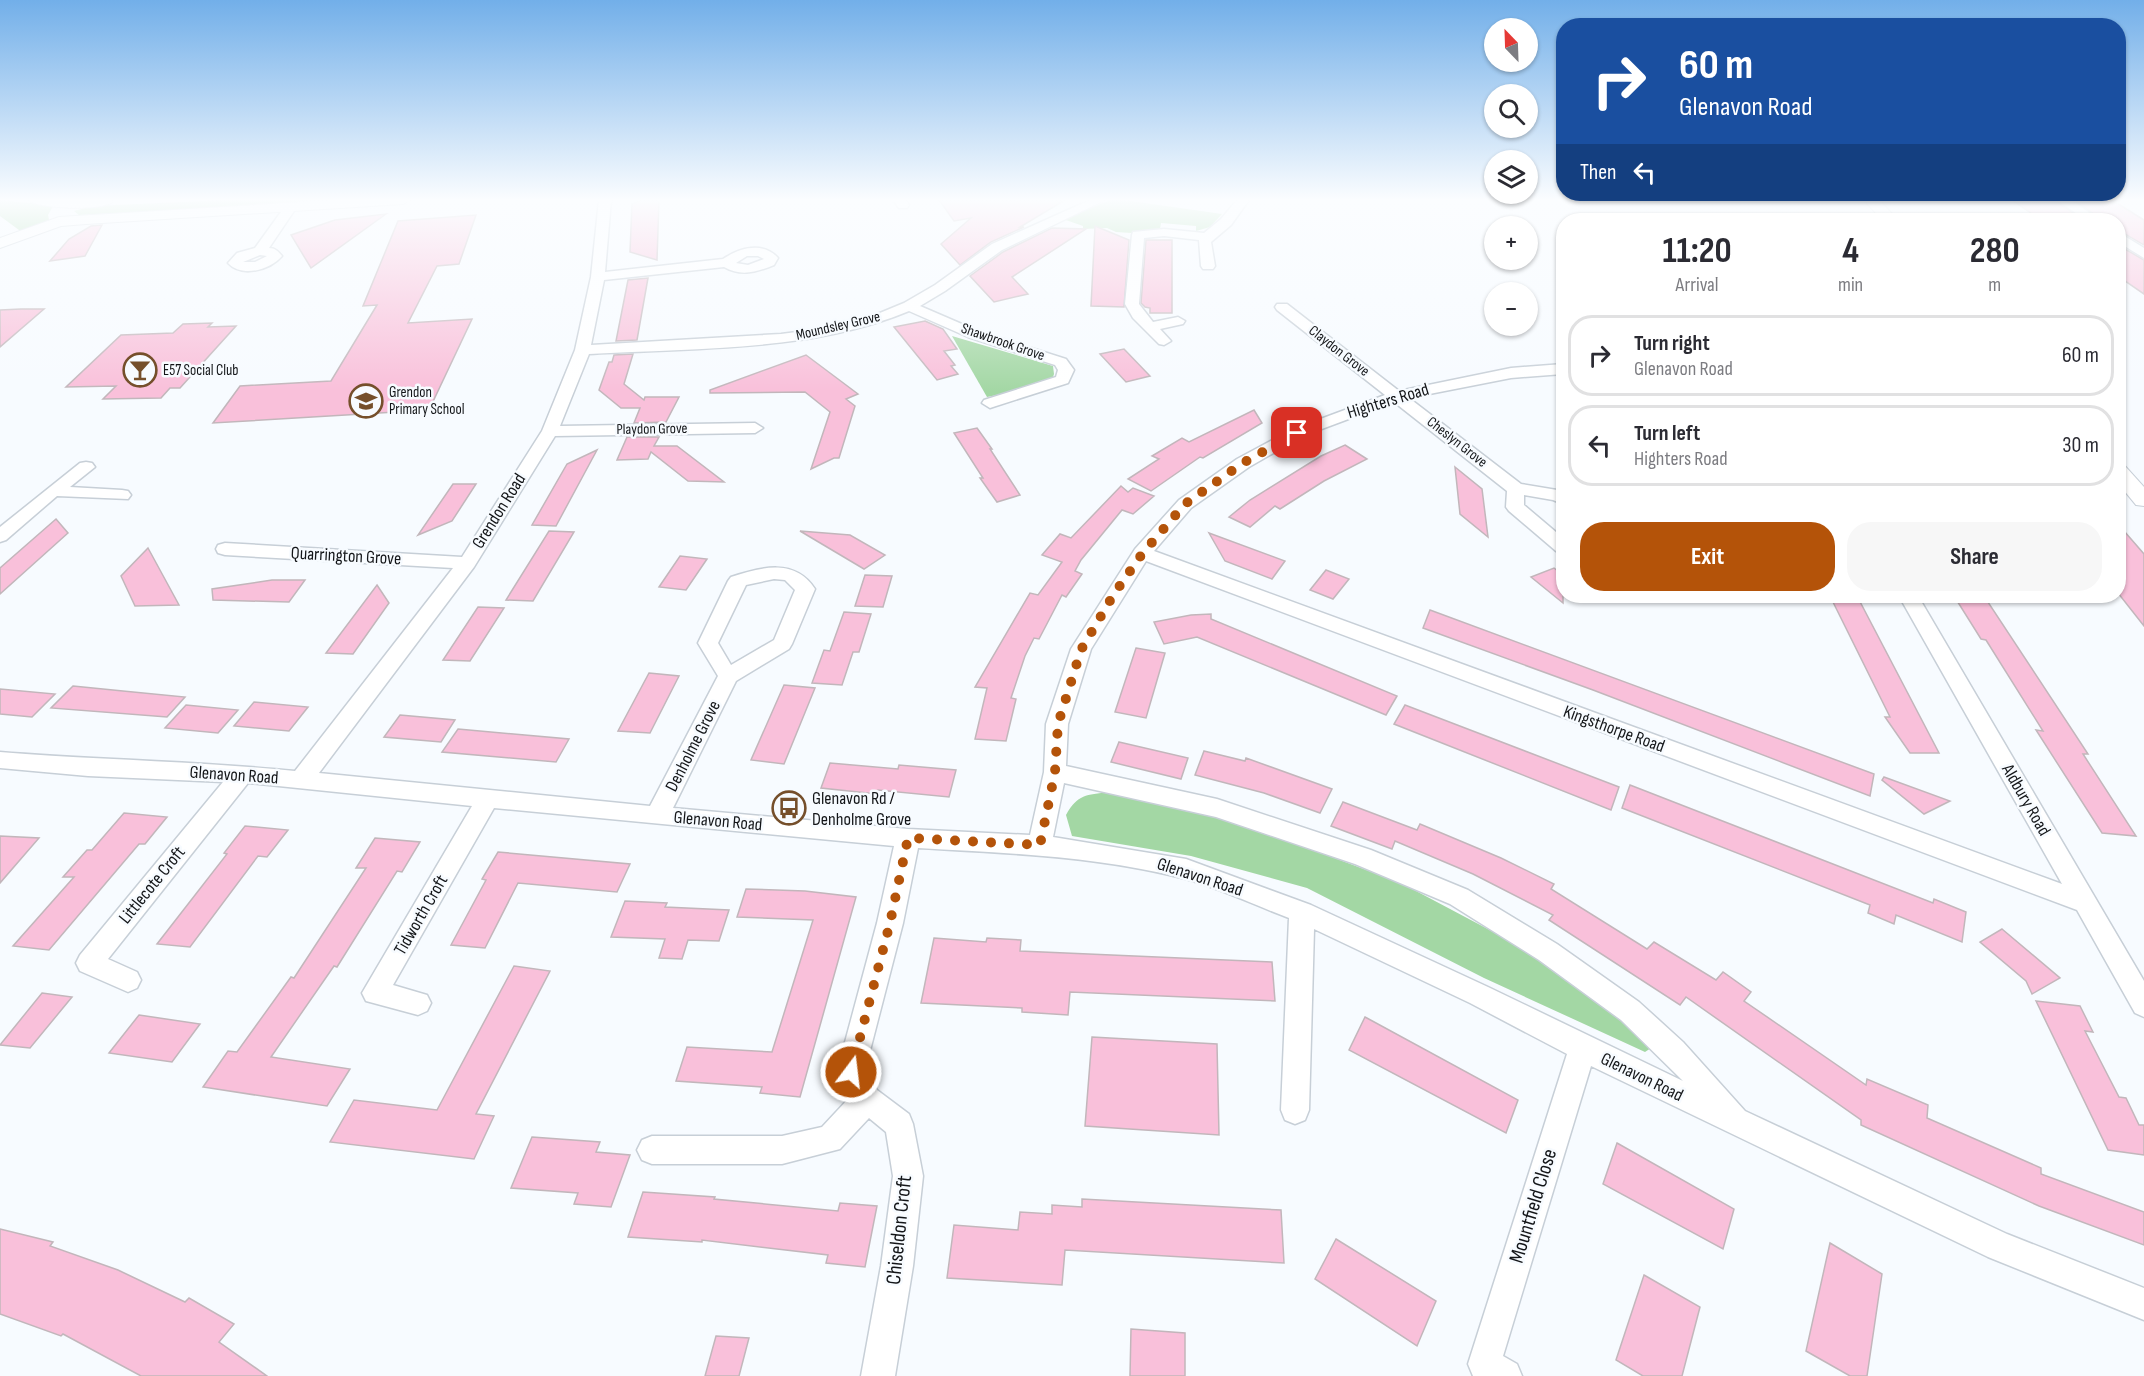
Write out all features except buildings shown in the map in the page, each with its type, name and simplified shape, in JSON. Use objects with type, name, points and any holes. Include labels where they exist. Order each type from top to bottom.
[{"type":"street","name":"Grendon Road","points":[[301,780],[467,563],[550,431],[583,350],[599,264]]},
{"type":"street","points":[[598,277],[716,264]]},
{"type":"street","name":"Moundsley Grove","points":[[583,350],[781,338],[850,326],[880,318],[909,306],[940,288],[973,264]]},
{"type":"street","points":[[1135,264],[1132,304],[1138,315],[1164,341]]},
{"type":"street","name":"Shawbrook Grove","points":[[909,306],[973,334],[1061,362],[1066,370],[1063,380],[1015,403],[990,403]]},
{"type":"street","name":"Claydon Grove","points":[[1281,307],[1397,396]]},
{"type":"street","points":[[1150,327],[1178,321]]},
{"type":"street","name":"Highters Road","points":[[1040,845],[1055,772],[1058,724],[1081,650],[1142,554],[1185,504],[1243,463],[1297,433],[1397,396],[1511,373],[1556,370]]},
{"type":"street","name":"Cheslyn Grove","points":[[1397,396],[1516,489],[1556,495]]},
{"type":"street","name":"Playdon Grove","points":[[550,431],[755,428]]},
{"type":"street","points":[[0,536],[53,491],[86,467]]},
{"type":"street","points":[[2126,479],[2144,500]]},
{"type":"street","points":[[1516,489],[1515,507],[1556,541]]},
{"type":"street","points":[[53,491],[122,495]]},
{"type":"street","name":"Quarrington Grove","points":[[225,549],[467,563]]},
{"type":"street","name":"Kingsthorpe Road","points":[[1142,554],[2085,903]]},
{"type":"street","points":[[779,571],[799,579],[805,589],[782,644],[728,676],[708,643],[738,580],[760,573],[779,571]]},
{"type":"street","name":"Aldbury Road","points":[[1913,603],[2144,1005]]},
{"type":"street","name":"Denholme Grove","points":[[657,816],[728,676]]},
{"type":"street","name":"Glenavon Road","points":[[0,760],[88,768],[242,774],[657,816],[908,838],[1040,845],[1143,860],[1186,869],[1302,912],[1479,994],[1582,1048],[2000,1246],[2144,1304]]},
{"type":"street","name":"Glenavon Road","points":[[1055,772],[1217,808],[1363,857],[1459,897],[1548,952],[1630,1011],[1673,1051],[1740,1124]]},
{"type":"street","name":"Littlecote Croft","points":[[128,981],[88,963],[242,774]]},
{"type":"street","name":"Tidworth Croft","points":[[418,1003],[375,993],[488,799]]},
{"type":"street","name":"Chiseldon Croft","points":[[878,1376],[897,1266],[908,1176],[899,1124],[867,1100],[851,1072],[890,923],[908,838]]},
{"type":"street","points":[[1295,1110],[1302,912]]},
{"type":"street","name":"Mountfield Close","points":[[1489,1372],[1582,1048]]},
{"type":"street","points":[[652,1150],[782,1150],[820,1142],[830,1139],[867,1100]]},
{"type":"green space","points":[[952,336],[1053,366],[1052,380],[987,397]]},
{"type":"green space","points":[[1109,792],[1223,816],[1401,883],[1552,963],[1617,1009],[1651,1048],[1645,1052],[1484,978],[1307,888],[1191,856],[1072,836],[1066,815],[1075,803],[1088,795]]},
{"type":"place","name":"E57 Social Club","points":[[140,370]]},
{"type":"place","name":"Grendon Primary School","points":[[366,401]]},
{"type":"place","name":"Glenavon Rd / Denholme Grove","points":[[789,808]]},
{"type":"route","points":[[851,1072],[890,923],[908,838],[1040,845],[1055,772],[1058,724],[1081,650],[1114,594],[1160,531],[1185,504],[1243,463],[1297,433]]}]
